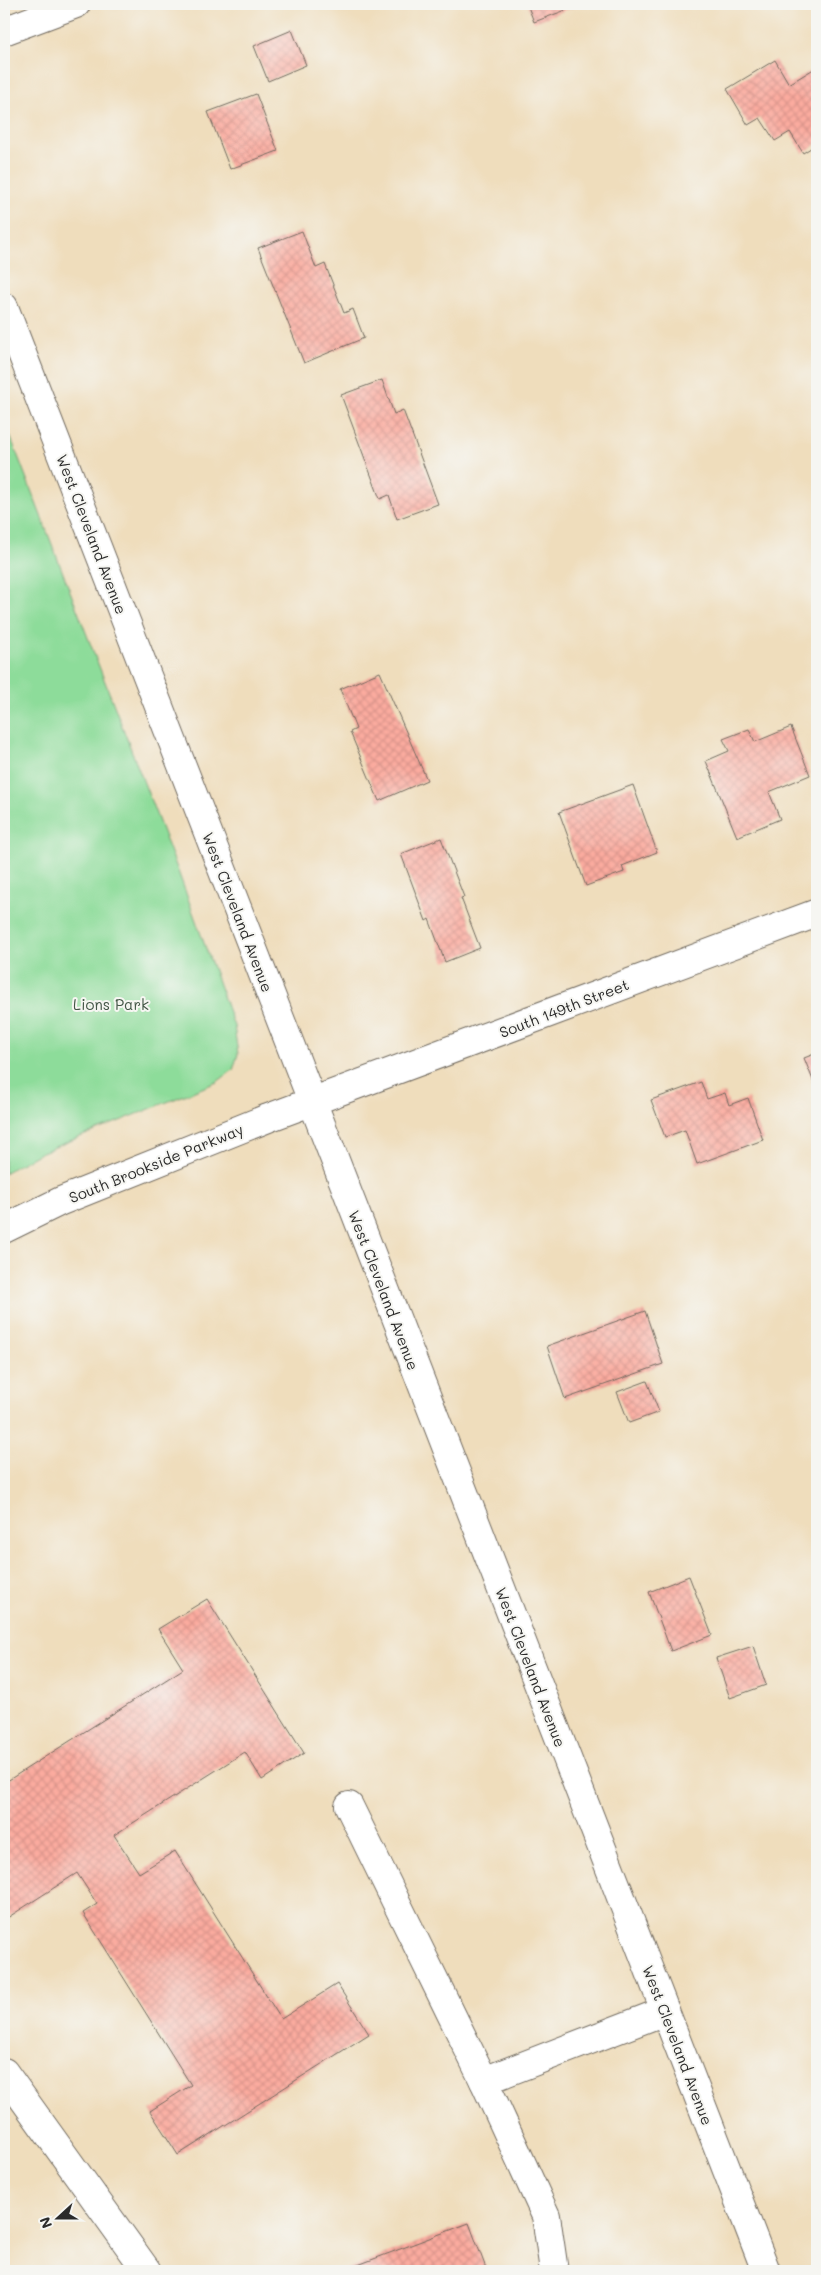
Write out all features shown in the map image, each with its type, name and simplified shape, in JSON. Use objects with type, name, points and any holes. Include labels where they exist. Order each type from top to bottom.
[{"type":"main road","points":[[4,31],[76,4]]},
{"type":"main road","name":"West Cleveland Avenue","points":[[4,307],[766,2271]]},
{"type":"main road","name":"South 149th Street","points":[[312,1103],[817,913]]},
{"type":"main road","name":"South Brookside Parkway","points":[[4,1229],[61,1201],[312,1103]]},
{"type":"main road","points":[[349,1806],[484,2081],[546,2216],[554,2271]]},
{"type":"main road","points":[[484,2081],[665,2011]]},
{"type":"main road","points":[[4,2072],[147,2271]]},
{"type":"green space","name":"Lions Park","points":[[4,420],[178,871],[234,1026],[238,1054],[233,1070],[217,1082],[40,1153],[4,1173]]},
{"type":"building","points":[[527,4],[582,4],[534,22]]},
{"type":"building","points":[[292,30],[306,65],[268,81],[254,46]]},
{"type":"building","points":[[775,60],[789,84],[817,67],[817,144],[803,153],[790,132],[775,141],[760,118],[748,125],[727,89]]},
{"type":"building","points":[[256,94],[278,151],[230,169],[208,112]]},
{"type":"building","points":[[302,231],[316,268],[325,264],[344,313],[353,309],[364,338],[304,363],[258,248]]},
{"type":"building","points":[[382,380],[394,414],[403,410],[438,504],[397,519],[389,495],[380,499],[341,395]]},
{"type":"building","points":[[380,672],[427,780],[379,801],[350,732],[356,729],[340,689]]},
{"type":"building","points":[[791,727],[810,775],[769,792],[780,819],[737,837],[706,761],[729,751],[723,739],[749,729],[755,742]]},
{"type":"building","points":[[633,785],[657,852],[622,866],[624,872],[586,886],[559,812]]},
{"type":"building","points":[[441,838],[464,897],[461,898],[480,948],[445,962],[429,919],[426,921],[401,854]]},
{"type":"building","points":[[817,1053],[817,1090],[804,1058]]},
{"type":"building","points":[[701,1082],[707,1099],[725,1093],[729,1105],[748,1098],[763,1140],[697,1164],[685,1130],[665,1137],[651,1100]]},
{"type":"building","points":[[645,1311],[663,1364],[565,1399],[547,1346]]},
{"type":"building","points":[[647,1381],[659,1412],[629,1423],[617,1392]]},
{"type":"building","points":[[689,1576],[712,1635],[671,1651],[649,1592]]},
{"type":"building","points":[[207,1599],[304,1753],[262,1780],[245,1752],[114,1835],[139,1873],[175,1851],[281,2019],[337,1984],[369,2034],[178,2155],[150,2111],[191,2085],[83,1913],[97,1904],[77,1873],[4,1920],[4,1783],[183,1669],[158,1629]]},
{"type":"building","points":[[753,1646],[766,1685],[730,1698],[716,1658]]},
{"type":"building","points":[[469,2223],[487,2271],[342,2271]]}]
